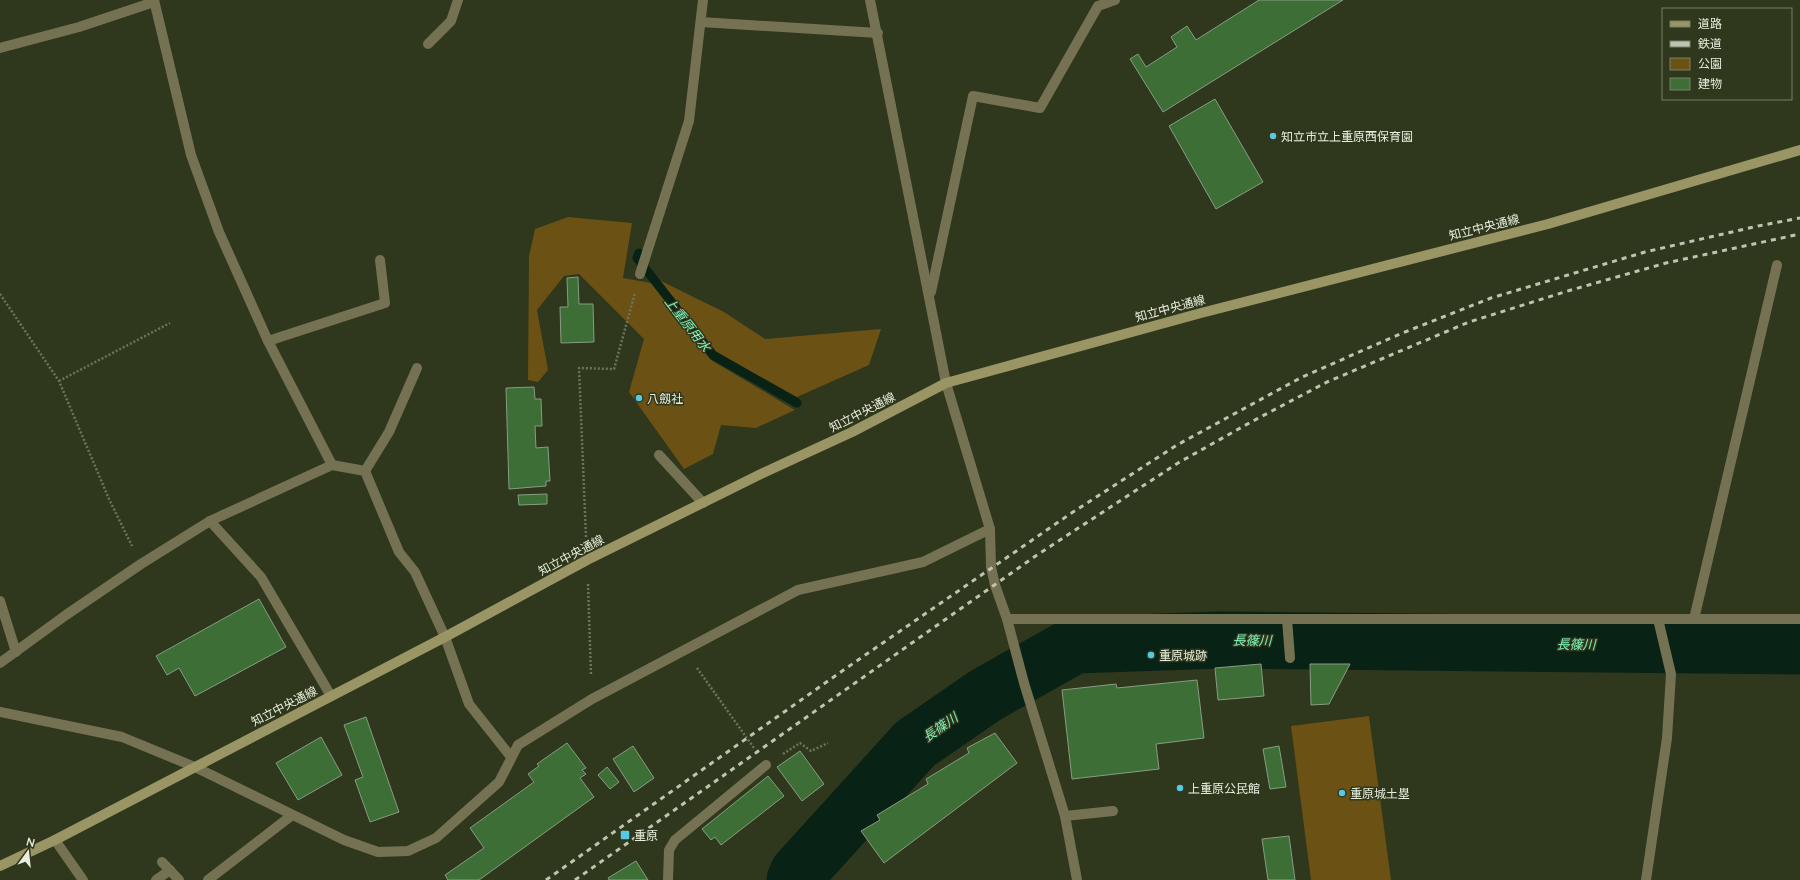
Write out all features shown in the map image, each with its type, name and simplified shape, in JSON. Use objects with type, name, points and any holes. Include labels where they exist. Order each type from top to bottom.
[{"type":"street","points":[[428,44],[451,21],[458,0]]},
{"type":"street","points":[[640,274],[690,121],[703,0]]},
{"type":"street","points":[[870,0],[930,296],[946,383],[990,529],[991,567],[1024,683],[1065,816],[1077,880]]},
{"type":"street","points":[[930,296],[973,96],[1040,108],[1098,6],[1114,0]]},
{"type":"street","points":[[0,48],[79,27],[154,1],[191,155],[219,232],[268,341],[332,465]]},
{"type":"street","points":[[701,22],[878,34]]},
{"type":"street","name":"知立中央通線","points":[[0,866],[55,840],[445,637],[587,560],[763,473],[852,432],[946,383],[1201,313],[1548,224],[1800,150]]},
{"type":"street","points":[[268,341],[385,303],[380,260]]},
{"type":"street","points":[[1694,619],[1777,265]]},
{"type":"street","points":[[365,471],[389,432],[417,368]]},
{"type":"street","points":[[660,455],[703,503]]},
{"type":"street","points":[[0,663],[141,564],[210,521],[332,465],[365,471]]},
{"type":"street","points":[[365,471],[399,552],[415,572],[445,637],[469,704],[511,757]]},
{"type":"street","points":[[210,521],[261,577],[331,696]]},
{"type":"street","points":[[0,712],[122,737],[195,767],[292,816],[344,840],[378,852],[408,851],[436,838],[499,782],[518,745],[592,699],[798,590],[923,562],[990,529]]},
{"type":"street","points":[[0,601],[16,652]]},
{"type":"street","points":[[1007,619],[1800,619]]},
{"type":"street","points":[[1287,619],[1290,658]]},
{"type":"street","points":[[1646,880],[1667,738],[1671,674],[1658,619]]},
{"type":"street","points":[[668,880],[669,850],[675,840],[766,765]]},
{"type":"street","points":[[1065,816],[1113,811]]},
{"type":"street","points":[[208,880],[292,816]]},
{"type":"street","points":[[55,840],[83,880]]},
{"type":"street","points":[[162,862],[179,880]]},
{"type":"street","points":[[156,880],[170,870]]},
{"type":"path","points":[[585,510],[579,368],[614,369],[640,274]]},
{"type":"path","points":[[0,294],[59,381],[109,499],[141,564]]},
{"type":"path","points":[[59,381],[170,323]]},
{"type":"path","points":[[587,560],[591,662]]},
{"type":"path","points":[[685,651],[766,765],[800,743],[810,751],[828,743]]},
{"type":"green space","points":[[568,217],[632,223],[623,278],[651,283],[711,360],[795,410],[756,428],[721,425],[713,454],[684,469],[629,392],[644,339],[579,274],[564,276],[537,310],[548,370],[538,382],[528,380],[529,256],[535,229]]},
{"type":"green space","points":[[659,280],[724,312],[765,339],[881,329],[869,365],[797,397],[716,352]]},
{"type":"green space","points":[[1369,716],[1391,880],[1311,880],[1291,726]]},
{"type":"building","points":[[1259,0],[1343,0],[1163,112],[1130,59],[1138,54],[1146,67],[1177,47],[1171,37],[1187,26],[1196,40]]},
{"type":"building","points":[[1215,99],[1263,182],[1216,209],[1169,126]]},
{"type":"building","points":[[578,277],[579,304],[593,304],[594,342],[561,343],[560,307],[568,307],[567,278]]},
{"type":"building","points":[[534,387],[535,399],[541,399],[542,426],[535,426],[536,448],[548,447],[550,481],[546,481],[546,486],[509,489],[506,388]]},
{"type":"building","points":[[547,494],[547,504],[519,505],[518,495]]},
{"type":"building","points":[[259,599],[286,647],[195,696],[179,668],[167,675],[156,656]]},
{"type":"building","points":[[1261,664],[1264,696],[1218,700],[1215,668]]},
{"type":"building","points":[[1310,664],[1350,664],[1329,704],[1311,705]]},
{"type":"building","points":[[1197,680],[1204,738],[1156,744],[1159,769],[1072,779],[1062,690],[1116,684],[1117,688]]},
{"type":"building","points":[[366,717],[399,812],[370,822],[355,780],[363,777],[344,725]]},
{"type":"building","points":[[995,733],[1017,763],[884,863],[861,831],[880,820],[877,815],[928,784],[926,779],[969,753],[967,748]]},
{"type":"building","points":[[321,737],[342,775],[298,800],[276,763]]},
{"type":"building","points":[[567,743],[586,768],[582,770],[586,774],[580,778],[594,797],[479,880],[448,880],[445,875],[484,848],[470,828],[534,782],[528,774],[539,766],[537,764]]},
{"type":"building","points":[[633,746],[654,778],[634,792],[613,759]]},
{"type":"building","points":[[1279,746],[1286,787],[1270,789],[1263,749]]},
{"type":"building","points":[[800,751],[824,784],[802,801],[777,767]]},
{"type":"building","points":[[607,767],[619,782],[610,789],[598,775]]},
{"type":"building","points":[[768,776],[784,796],[721,845],[715,837],[711,840],[702,829]]},
{"type":"building","points":[[1289,836],[1295,880],[1268,880],[1262,839]]},
{"type":"building","points":[[636,861],[648,880],[609,880],[608,878]]},
{"type":"waterway","name":"上重原用水","points":[[639,253],[637,258],[713,355],[797,403]]},
{"type":"waterway","name":"長篠川","points":[[795,880],[798,873],[915,744],[986,695],[1075,645],[1220,640],[1800,646]]},
{"type":"railway","points":[[546,880],[845,669],[1070,514],[1177,445],[1302,377],[1405,332],[1491,298],[1645,252],[1800,218]]},
{"type":"railway","points":[[575,880],[1037,555],[1178,463],[1251,422],[1327,382],[1469,322],[1571,290],[1666,263],[1800,234]]},
{"type":"place","name":"知立市立上重原西保育園","points":[[1273,136]]},
{"type":"place","name":"八劔社","points":[[639,398]]},
{"type":"place","name":"重原城跡","points":[[1151,655]]},
{"type":"place","name":"上重原公民館","points":[[1180,788]]},
{"type":"place","name":"重原城土塁","points":[[1342,793]]},
{"type":"place","name":"重原","points":[[625,835]]}]
